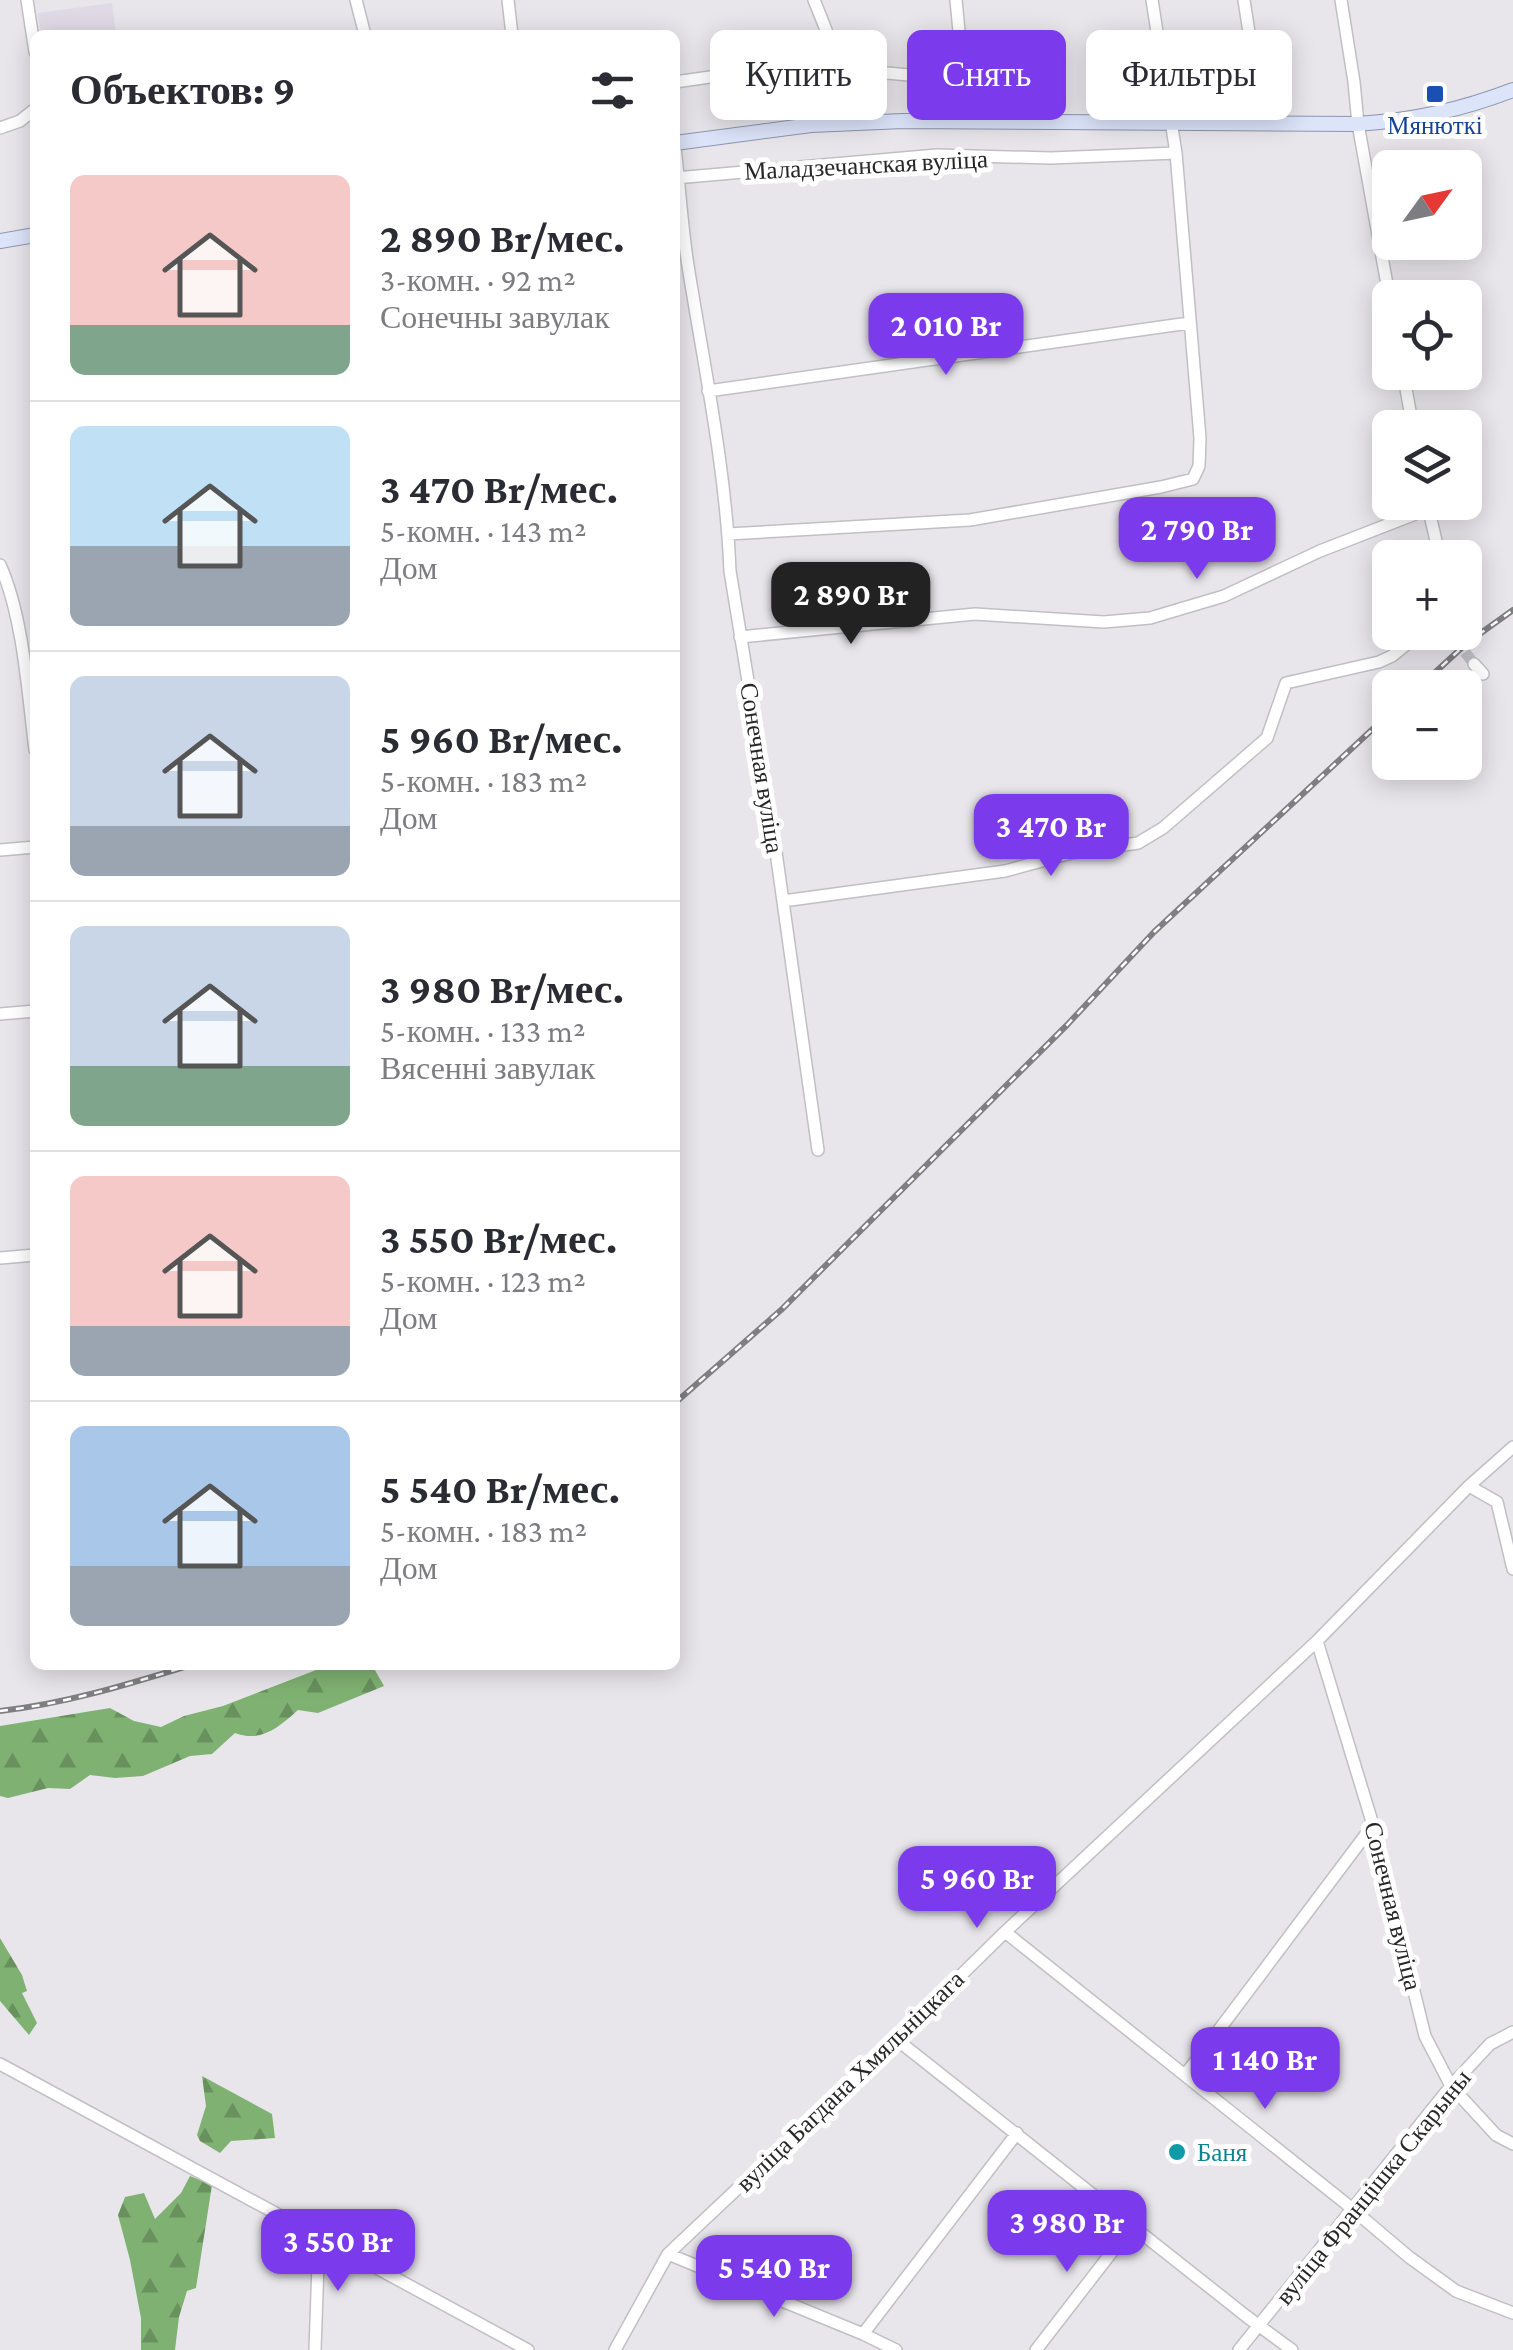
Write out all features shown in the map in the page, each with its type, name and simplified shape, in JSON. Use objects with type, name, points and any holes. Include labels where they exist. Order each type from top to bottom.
[{"type":"main road","name":"Маладзечанская вуліца","points":[[680,145],[811,126],[904,121],[1358,124],[1455,110],[1513,90]]},
{"type":"main road","points":[[0,241],[30,237]]},
{"type":"street","points":[[26,0],[31,30]]},
{"type":"street","points":[[356,0],[364,30]]},
{"type":"street","points":[[508,0],[511,30]]},
{"type":"street","points":[[814,0],[824,30]]},
{"type":"street","points":[[887,73],[909,75],[937,68],[955,50],[959,32],[956,0]]},
{"type":"street","points":[[728,534],[996,517],[1193,480],[1199,466],[1200,438],[1183,324],[1176,153],[1152,0]]},
{"type":"street","points":[[1244,0],[1249,30]]},
{"type":"street","points":[[1341,0],[1386,280]]},
{"type":"street","points":[[680,81],[710,77]]},
{"type":"street","points":[[0,128],[20,121],[30,112]]},
{"type":"street","name":"Маладзечанская вуліца","points":[[680,178],[937,155],[1051,158],[1176,153]]},
{"type":"street","name":"Сонечная вуліца","points":[[680,203],[730,571],[818,1150]]},
{"type":"street","points":[[708,391],[1183,324]]},
{"type":"street","points":[[740,637],[975,614],[1104,622],[1150,618],[1224,596],[1393,520]]},
{"type":"street","points":[[0,565],[8,584],[30,714]]},
{"type":"street","points":[[783,901],[1006,870],[1071,852],[1138,843],[1163,828],[1266,738],[1286,683],[1379,662],[1400,650]]},
{"type":"street","points":[[0,850],[30,847]]},
{"type":"street","points":[[0,1014],[30,1011]]},
{"type":"street","points":[[0,1258],[30,1255]]},
{"type":"street","name":"вуліца Багдана Хмяльніцкага","points":[[615,2350],[668,2254],[1317,1641],[1513,1446]]},
{"type":"street","points":[[1469,1486],[1497,1502],[1513,1569]]},
{"type":"street","name":"Сонечная вуліца","points":[[1317,1641],[1374,1826],[1425,2036],[1451,2086],[1496,2135],[1513,2144]]},
{"type":"street","points":[[1185,2076],[1374,1826]]},
{"type":"street","points":[[1005,1932],[1409,2257],[1456,2291],[1513,2313]]},
{"type":"street","name":"вуліца Францішка Скарыны","points":[[1239,2350],[1451,2086],[1490,2044],[1513,2032]]},
{"type":"street","points":[[896,2040],[1292,2350]]},
{"type":"street","points":[[0,2064],[528,2350]]},
{"type":"street","points":[[863,2334],[1017,2133]]},
{"type":"street","points":[[1036,2350],[1132,2226]]},
{"type":"street","points":[[315,2350],[318,2236]]},
{"type":"street","points":[[668,2254],[896,2350]]},
{"type":"shaded area","points":[[112,3],[115,30],[40,30],[38,13]]},
{"type":"green space","points":[[316,1670],[375,1670],[384,1686],[318,1713],[298,1710],[261,1735],[235,1733],[212,1754],[190,1756],[143,1776],[90,1775],[70,1789],[48,1788],[8,1798],[0,1796],[0,1726],[110,1708],[134,1721],[161,1727],[184,1716],[223,1706]]},
{"type":"green space","points":[[0,1938],[22,1975],[27,1991],[22,1993],[37,2023],[29,2035],[0,2001]]},
{"type":"green space","points":[[202,2076],[272,2114],[275,2138],[231,2141],[220,2153],[200,2141],[197,2135],[206,2106]]},
{"type":"green space","points":[[190,2176],[212,2185],[196,2288],[187,2291],[175,2350],[141,2350],[141,2318],[118,2215],[125,2197],[144,2193],[155,2219],[181,2193]]},
{"type":"tunnel","points":[[1463,650],[1474,664]]},
{"type":"railway","points":[[1438,670],[1513,610]]},
{"type":"railway","points":[[680,1399],[781,1310],[1067,1025],[1154,932],[1372,730]]},
{"type":"railway","points":[[0,1711],[73,1698],[174,1670]]},
{"type":"place","name":"Мянюткі","points":[[1435,94]]},
{"type":"place","name":"Баня","points":[[1177,2152]]}]
